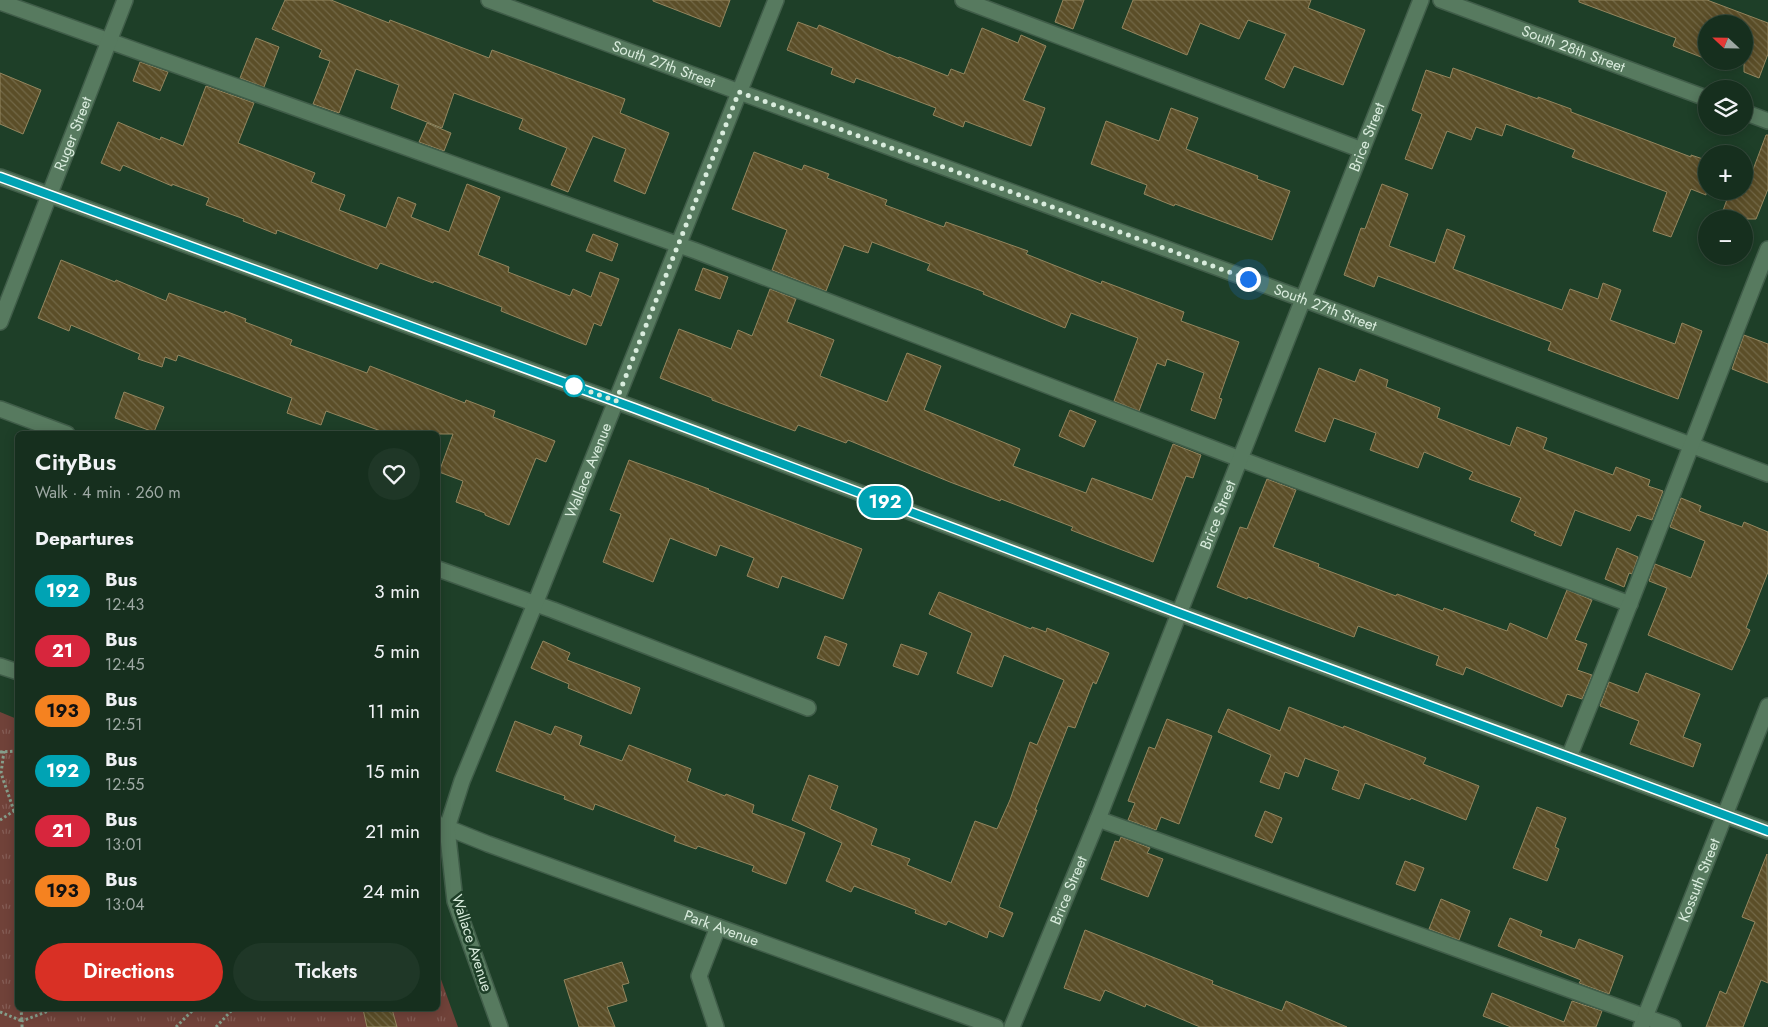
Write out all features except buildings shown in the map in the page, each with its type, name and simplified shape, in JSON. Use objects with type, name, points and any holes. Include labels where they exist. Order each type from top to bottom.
[{"type":"street","name":"Ruger Street","points":[[0,322],[124,0]]},
{"type":"street","name":"South 27th Street","points":[[488,0],[1303,299],[1768,474]]},
{"type":"street","name":"Wallace Avenue","points":[[500,1027],[455,902],[442,826],[535,604],[776,0]]},
{"type":"street","points":[[963,0],[1362,150]]},
{"type":"street","name":"Brice Street","points":[[1012,1027],[1098,819],[1421,0]]},
{"type":"street","name":"South 28th Street","points":[[1441,0],[1698,95]]},
{"type":"street","points":[[0,2],[678,245],[1240,459],[1630,604]]},
{"type":"street","points":[[1753,115],[1768,121]]},
{"type":"street","points":[[0,177],[616,401],[1179,613],[1768,831]]},
{"type":"street","points":[[1569,757],[1768,250]]},
{"type":"street","points":[[0,409],[59,431]]},
{"type":"street","points":[[440,570],[808,708]]},
{"type":"street","points":[[0,666],[15,671]]},
{"type":"street","name":"Kossuth Street","points":[[1643,1022],[1768,706]]},
{"type":"street","points":[[1098,819],[1643,1022],[1673,1027]]},
{"type":"street","name":"Park Avenue","points":[[442,826],[996,1027]]},
{"type":"street","points":[[716,1027],[699,976],[718,927]]},
{"type":"path","points":[[15,750],[2,752],[1,773],[15,808]]},
{"type":"path","points":[[0,820],[15,812]]},
{"type":"path","points":[[21,1011],[22,1027]]},
{"type":"path","points":[[0,1012],[22,1021],[49,1011]]},
{"type":"path","points":[[176,1027],[192,1011]]},
{"type":"path","points":[[216,1027],[231,1011]]},
{"type":"green space","points":[[0,712],[15,718],[15,1011],[440,1011],[440,977],[458,1027],[0,1027]]},
{"type":"bus line","name":"192","points":[[0,177],[634,408],[1179,613],[1768,831]]},
{"type":"route","points":[[574,386],[616,401],[739,92],[1248,279]]}]
